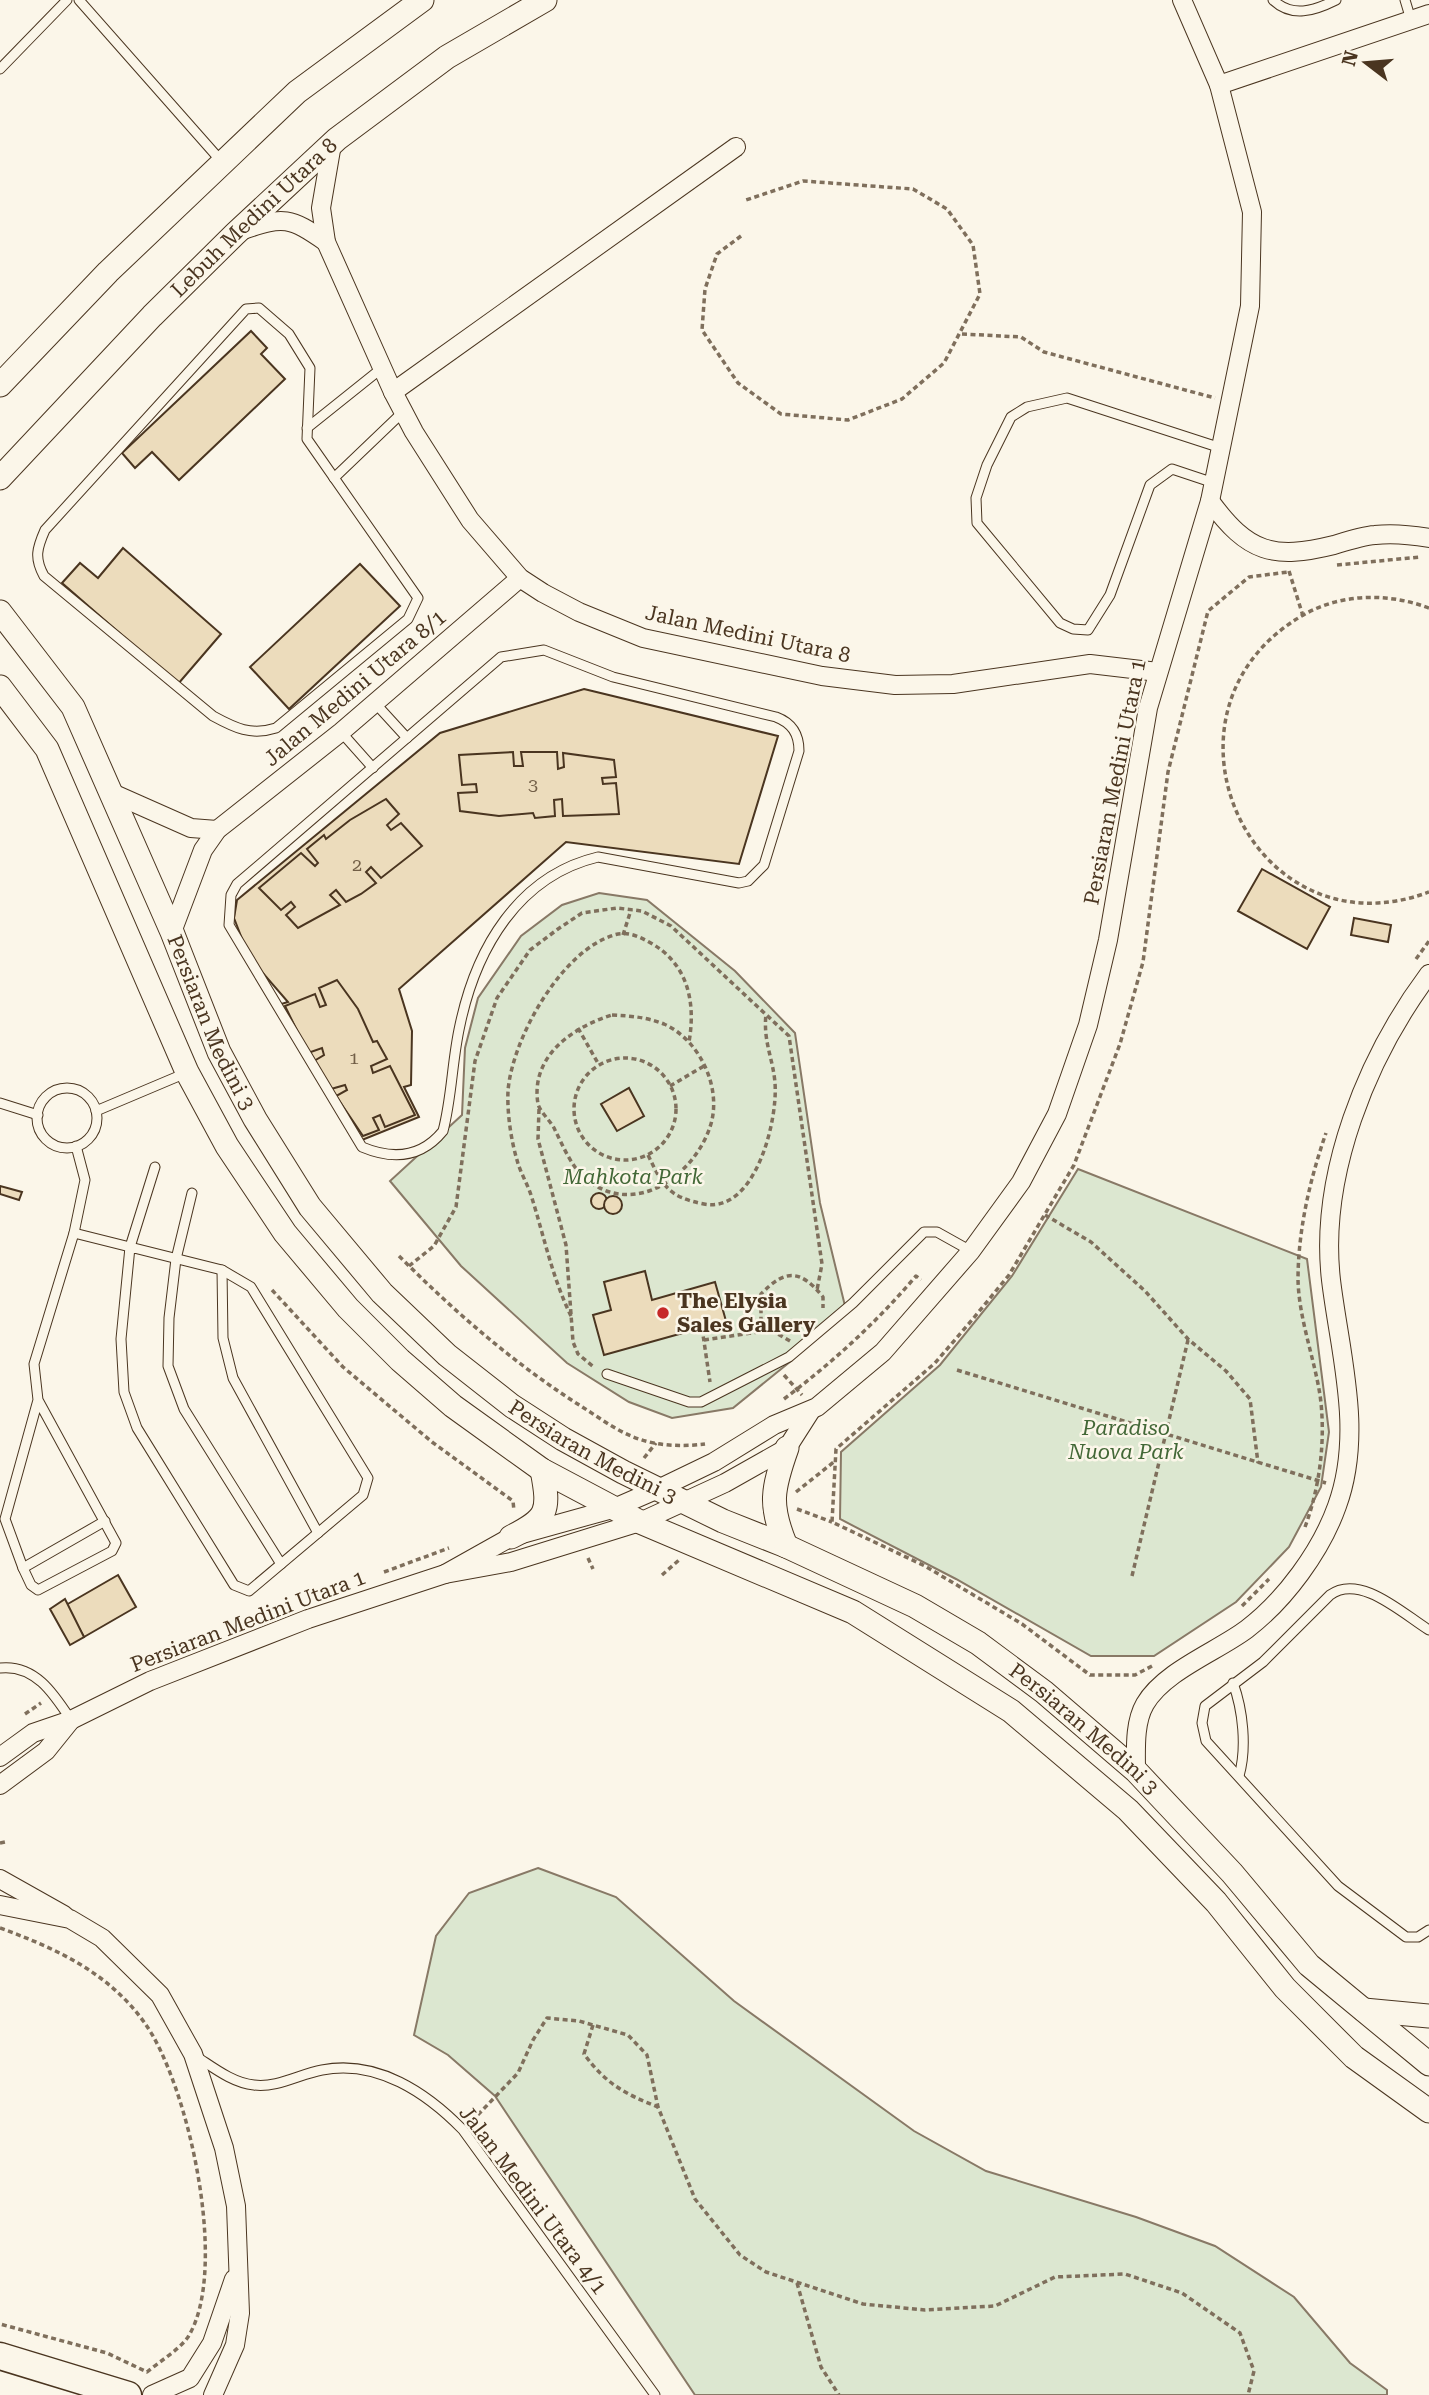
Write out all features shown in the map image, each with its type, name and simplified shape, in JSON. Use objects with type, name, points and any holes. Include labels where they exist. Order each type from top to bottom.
[{"type":"main road","points":[[0,2357],[128,2395]]},
{"type":"street","points":[[0,385],[108,272],[297,92],[422,0]]},
{"type":"street","name":"Lebuh Medini Utara 8","points":[[0,478],[234,233],[332,144],[447,57],[545,0]]},
{"type":"street","name":"Persiaran Medini Utara 1","points":[[0,1757],[33,1733],[71,1720],[150,1681],[308,1619],[445,1574],[511,1562],[640,1522],[725,1483],[787,1448],[813,1410],[883,1352],[971,1251],[1021,1182],[1058,1114],[1088,1025],[1108,940],[1148,708],[1212,492],[1251,306],[1252,212],[1219,85],[1182,0]]},
{"type":"street","points":[[1219,85],[1429,14]]},
{"type":"street","name":"Jalan Medini Utara 8","points":[[332,144],[321,208],[326,242],[403,412],[470,520],[520,578],[579,612],[643,638],[822,676],[895,685],[953,684],[1090,664],[1158,672]]},
{"type":"street","points":[[393,392],[736,147]]},
{"type":"street","points":[[234,233],[276,219],[297,222],[326,242]]},
{"type":"street","points":[[1212,492],[1226,524],[1245,540],[1268,551],[1298,554],[1375,534],[1429,538]]},
{"type":"street","name":"Jalan Medini Utara 8/1","points":[[172,932],[198,862],[217,830],[341,732],[520,578]]},
{"type":"street","name":"Persiaran Medini 3","points":[[0,612],[74,707],[172,932],[219,1052],[255,1119],[310,1207],[382,1293],[446,1356],[512,1406],[563,1439],[723,1521],[786,1546],[915,1606],[978,1643],[1045,1692],[1136,1771],[1232,1873],[1310,1965],[1429,2064]]},
{"type":"street","name":"Persiaran Medini 3","points":[[0,687],[47,749],[187,1072],[227,1146],[285,1233],[348,1308],[400,1360],[453,1406],[542,1470],[640,1522],[853,1612],[1011,1711],[1128,1810],[1216,1902],[1285,1988],[1354,2057],[1429,2111]]},
{"type":"street","points":[[112,793],[191,828],[217,830]]},
{"type":"street","points":[[1136,1771],[1136,1734],[1145,1704],[1163,1684],[1248,1629],[1276,1602],[1305,1567],[1336,1510],[1342,1490],[1351,1409],[1331,1280],[1328,1228],[1338,1173],[1359,1099],[1400,1013],[1429,974]]},
{"type":"street","name":"Persiaran Medini Utara 1","points":[[445,1574],[513,1531],[612,1509],[714,1462],[774,1425],[813,1410]]},
{"type":"street","points":[[786,1546],[772,1506],[774,1484],[787,1448]]},
{"type":"street","points":[[513,1531],[539,1522],[546,1509],[542,1470]]},
{"type":"street","name":"Persiaran Medini Utara 1","points":[[0,1785],[46,1751],[71,1720]]},
{"type":"street","points":[[0,1879],[36,1897],[102,1938],[160,1995],[192,2054],[224,2148],[236,2206],[238,2324],[234,2345],[214,2395]]},
{"type":"street","points":[[0,1905],[69,1919]]},
{"type":"street","points":[[1364,2010],[1429,2017]]},
{"type":"street","points":[[152,2395],[190,2378],[212,2343],[237,2269]]},
{"type":"lane","points":[[0,69],[67,0]]},
{"type":"lane","points":[[79,0],[222,162]]},
{"type":"lane","points":[[1272,0],[1290,11],[1302,12],[1336,0]]},
{"type":"lane","points":[[1405,0],[1411,20]]},
{"type":"lane","points":[[259,307],[289,334],[310,368],[307,439],[334,478],[418,598],[408,619],[276,728],[260,733],[237,729],[213,716],[44,576],[36,563],[37,547],[46,530],[246,309],[259,307]]},
{"type":"lane","points":[[307,428],[382,368]]},
{"type":"lane","points":[[1212,492],[1172,469],[1150,485],[1110,595],[1088,630],[1073,629],[1060,623],[977,523],[976,498],[986,465],[1011,417],[1027,407],[1067,398],[1221,448]]},
{"type":"lane","points":[[334,478],[403,412]]},
{"type":"lane","points":[[544,650],[613,677],[782,720],[796,732],[799,751],[764,865],[748,881],[739,883],[598,857],[578,862],[544,878],[523,897],[499,928],[464,1006],[443,1131],[432,1145],[404,1157],[362,1147],[229,925],[228,914],[237,884],[373,768],[501,657],[544,650]]},
{"type":"lane","points":[[375,703],[407,738]]},
{"type":"lane","points":[[341,732],[373,768]]},
{"type":"lane","points":[[96,1111],[187,1072]]},
{"type":"lane","points":[[65,1087],[89,1096],[97,1120],[90,1136],[68,1148],[52,1144],[41,1131],[38,1115],[50,1093],[65,1087]]},
{"type":"lane","points":[[0,1103],[38,1115]]},
{"type":"lane","points":[[38,1401],[116,1543],[112,1551],[38,1590],[31,1585],[23,1568],[5,1519],[38,1401],[34,1364],[74,1233],[85,1180],[76,1146]]},
{"type":"lane","points":[[74,1233],[130,1247],[176,1259],[222,1270],[251,1287],[368,1478],[363,1495],[249,1591],[234,1585],[137,1429],[124,1392],[121,1339],[130,1247],[155,1167]]},
{"type":"lane","points":[[192,1193],[176,1259],[169,1318],[169,1366],[184,1409],[281,1564]]},
{"type":"lane","points":[[607,1374],[689,1402],[712,1398],[775,1364],[800,1347],[824,1328],[924,1232],[937,1232],[971,1251]]},
{"type":"lane","points":[[222,1270],[223,1338],[233,1378],[318,1533]]},
{"type":"lane","points":[[23,1568],[105,1521]]},
{"type":"lane","points":[[1429,1630],[1359,1588],[1342,1588],[1330,1595],[1263,1662],[1205,1706],[1202,1723],[1206,1741],[1338,1886],[1406,1937],[1418,1937],[1429,1930]]},
{"type":"lane","points":[[0,1668],[19,1669],[39,1679],[55,1694],[71,1720]]},
{"type":"lane","points":[[1233,1683],[1239,1703],[1244,1758],[1239,1776]]},
{"type":"lane","name":"Jalan Medini Utara 4/1","points":[[192,2054],[228,2076],[255,2085],[324,2069],[356,2069],[399,2080],[437,2104],[463,2130],[655,2395]]},
{"type":"path","points":[[741,236],[717,254],[705,289],[702,330],[738,383],[781,414],[848,419],[902,398],[944,363],[962,334],[980,294],[973,245],[947,209],[913,189],[803,181],[744,201]]},
{"type":"path","points":[[962,334],[1021,337],[1044,352],[1230,402]]},
{"type":"path","points":[[1284,552],[1303,616]]},
{"type":"path","points":[[1429,608],[1396,599],[1374,597],[1332,603],[1303,616],[1275,634],[1259,650],[1241,677],[1228,707],[1222,750],[1228,793],[1245,833],[1266,858],[1291,879],[1310,890],[1341,900],[1395,902],[1429,892]]},
{"type":"path","points":[[409,1266],[434,1246],[456,1207],[475,1061],[497,998],[530,950],[582,913],[617,908],[642,911],[671,926],[789,1036],[822,1264],[817,1290]]},
{"type":"path","points":[[623,935],[631,910]]},
{"type":"path","points":[[571,1316],[555,1282],[530,1192],[517,1160],[508,1092],[516,1052],[541,1000],[562,974],[594,945],[615,935],[635,934],[663,950],[676,965],[690,990],[694,1014],[689,1042]]},
{"type":"path","points":[[1413,962],[1429,940]]},
{"type":"path","points":[[648,1155],[663,1186],[691,1202],[713,1206],[729,1203],[755,1172],[774,1113],[775,1082],[764,1041],[766,1014]]},
{"type":"path","points":[[539,1107],[550,1119],[568,1154],[586,1179],[608,1190],[636,1195],[663,1186],[686,1170],[703,1148],[712,1121],[713,1092],[705,1066],[689,1042],[667,1025],[640,1016],[612,1015],[578,1028],[562,1039],[545,1062],[537,1088],[538,1139],[566,1245],[571,1316],[578,1354],[589,1365],[607,1374]]},
{"type":"path","points":[[578,1028],[599,1065]]},
{"type":"path","points":[[635,1059],[657,1070],[670,1086],[675,1101],[673,1125],[660,1146],[648,1155],[627,1161],[603,1156],[593,1149],[578,1130],[574,1105],[576,1094],[589,1073],[599,1065],[611,1060],[635,1059]]},
{"type":"path","points":[[670,1086],[705,1066]]},
{"type":"path","points":[[1303,1534],[1318,1480],[1320,1397],[1298,1280],[1303,1223],[1317,1161],[1329,1127]]},
{"type":"path","points":[[1045,1215],[1091,1242],[1145,1291],[1188,1339],[1226,1371],[1250,1399],[1258,1463]]},
{"type":"path","points":[[399,1256],[475,1330],[542,1381],[603,1420],[632,1437],[656,1443],[675,1446],[712,1443]]},
{"type":"path","points":[[800,1347],[771,1330],[761,1319],[761,1294],[773,1282],[788,1274],[801,1277],[817,1290],[823,1297],[824,1328]]},
{"type":"path","points":[[777,1404],[832,1364],[885,1312],[916,1276],[929,1285]]},
{"type":"path","points":[[271,1289],[343,1367],[432,1442],[513,1501],[513,1531]]},
{"type":"path","points":[[702,1328],[712,1398]]},
{"type":"path","points":[[704,1340],[771,1330]]},
{"type":"path","points":[[1132,1576],[1188,1339]]},
{"type":"path","points":[[775,1364],[813,1410]]},
{"type":"path","points":[[957,1370],[1318,1480],[1342,1490]]},
{"type":"path","points":[[832,1522],[836,1449]]},
{"type":"path","points":[[790,1497],[835,1461]]},
{"type":"path","points":[[794,1506],[925,1566],[1022,1624],[1090,1675],[1135,1675],[1157,1663]]},
{"type":"path","points":[[1239,1609],[1278,1570]]},
{"type":"path","points":[[22,1716],[55,1694]]},
{"type":"path","points":[[0,1928],[34,1940],[91,1969],[143,2020],[169,2070],[191,2137],[201,2186],[204,2246],[202,2290],[187,2338],[148,2372],[107,2353],[0,2323]]},
{"type":"path","points":[[463,2130],[518,2073],[533,2040],[547,2018],[593,2025],[628,2035],[647,2055],[658,2107],[695,2199],[740,2255],[766,2272],[863,2304],[925,2310],[995,2306],[1055,2277],[1125,2274],[1182,2293],[1240,2333],[1254,2371],[1249,2394]]},
{"type":"path","points":[[593,2025],[584,2054],[600,2077],[629,2095],[658,2107]]},
{"type":"path","points":[[797,2283],[821,2367],[838,2395]]},
{"type":"green space","name":"Mahkota Park","points":[[599,893],[647,900],[735,971],[795,1033],[820,1203],[845,1306],[791,1361],[733,1408],[672,1418],[629,1402],[567,1363],[461,1266],[390,1181],[462,1115],[465,1048],[478,998],[521,936],[562,905]]},
{"type":"green space","name":"Paradiso Nuova Park","points":[[1078,1169],[1307,1259],[1329,1432],[1321,1487],[1289,1547],[1236,1602],[1154,1656],[1091,1656],[956,1579],[840,1519],[841,1452],[940,1365],[1012,1276]]},
{"type":"green space","points":[[538,1868],[616,1897],[734,2001],[914,2131],[986,2171],[1136,2217],[1215,2246],[1294,2297],[1350,2363],[1387,2390],[1387,2395],[695,2395],[495,2096],[448,2055],[414,2035],[436,1936],[469,1893]]},
{"type":"building","points":[[251,331],[267,348],[261,354],[285,379],[179,480],[152,452],[135,468],[122,453]]},
{"type":"building","points":[[123,548],[221,634],[178,684],[62,583],[80,563],[98,578]]},
{"type":"building","points":[[360,564],[400,606],[289,709],[250,667]]},
{"type":"building","points":[[584,689],[778,736],[739,864],[566,842],[399,989],[412,1031],[411,1085],[404,1087],[419,1117],[362,1140],[281,1004],[288,1002],[249,957],[234,918],[237,900],[440,733]]},
{"type":"building","points":[[513,752],[514,766],[523,766],[521,752],[557,752],[558,769],[564,767],[563,753],[614,760],[616,777],[602,778],[603,784],[616,783],[619,814],[563,816],[562,799],[554,800],[555,816],[535,818],[533,813],[499,816],[460,811],[458,793],[477,792],[476,784],[462,785],[459,755]]},
{"type":"building","points":[[386,799],[399,814],[387,825],[391,830],[401,823],[422,846],[381,878],[371,867],[366,872],[376,883],[346,902],[336,890],[330,895],[340,905],[298,928],[286,915],[295,907],[291,902],[281,910],[259,888],[301,853],[315,866],[318,863],[307,849],[324,835],[326,839],[350,820]]},
{"type":"building","points":[[1262,869],[1330,907],[1307,949],[1238,911]]},
{"type":"building","points":[[1354,918],[1391,925],[1388,942],[1351,935]]},
{"type":"building","points":[[337,980],[358,1009],[373,1042],[377,1041],[387,1059],[371,1066],[373,1073],[390,1066],[415,1115],[385,1127],[380,1115],[373,1118],[379,1130],[363,1136],[336,1096],[347,1090],[345,1085],[331,1089],[314,1061],[324,1055],[322,1048],[308,1053],[285,1006],[315,994],[320,1007],[326,1005],[319,988]]},
{"type":"building","points":[[629,1088],[644,1116],[617,1131],[601,1104]]},
{"type":"building","points":[[0,1186],[22,1192],[19,1200],[0,1194]]},
{"type":"building","points":[[596,1193],[602,1193],[607,1201],[605,1207],[596,1209],[591,1204],[591,1198]]},
{"type":"building","points":[[613,1196],[619,1199],[622,1205],[619,1211],[613,1214],[607,1211],[604,1205],[607,1199]]},
{"type":"building","name":"The Elysia Sales Gallery","points":[[645,1271],[652,1300],[715,1282],[726,1321],[604,1355],[593,1315],[611,1310],[604,1282]]},
{"type":"building","points":[[118,1575],[136,1607],[84,1637],[66,1605]]},
{"type":"building","points":[[65,1599],[84,1637],[70,1645],[50,1609]]},
{"type":"place","name":"The Elysia Sales Gallery","points":[[663,1313]]}]
